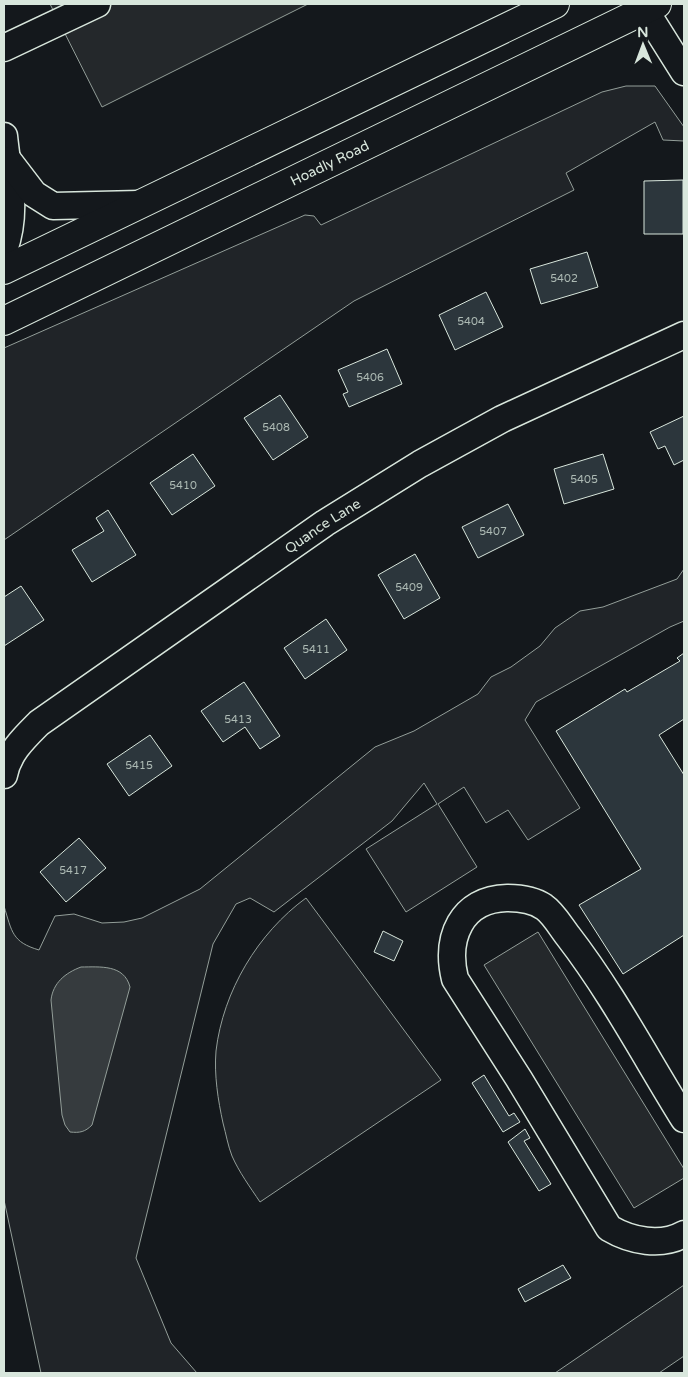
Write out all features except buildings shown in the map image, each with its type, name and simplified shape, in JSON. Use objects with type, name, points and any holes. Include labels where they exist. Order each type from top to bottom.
[{"type":"main road","points":[[4,270],[554,4]]},
{"type":"main road","name":"Hoadly Road","points":[[4,321],[647,6]]},
{"type":"street","points":[[4,48],[97,4]]},
{"type":"street","points":[[647,6],[684,72]]},
{"type":"street","points":[[6,148],[34,194],[53,206],[140,204]]},
{"type":"street","points":[[4,250],[12,214],[6,148]]},
{"type":"street","name":"Quance Lane","points":[[4,775],[11,756],[20,742],[39,723],[325,523],[420,464],[502,420],[684,335]]},
{"type":"street","points":[[684,1118],[585,958],[545,908],[518,898],[497,898],[481,903],[467,915],[456,929],[452,943],[451,961],[455,979],[520,1079],[609,1228],[636,1240],[656,1242],[684,1234]]},
{"type":"shaded area","points":[[50,4],[308,4],[102,107]]},
{"type":"shaded area","points":[[626,86],[655,86],[684,127],[684,141],[663,140],[655,122],[566,173],[574,190],[354,301],[4,540],[4,348],[305,215],[314,216],[321,225],[602,92]]},
{"type":"shaded area","points":[[684,569],[684,621],[536,702],[525,720],[580,808],[528,840],[508,810],[486,823],[464,787],[438,804],[477,867],[406,912],[366,849],[437,804],[424,783],[392,821],[274,912],[250,898],[236,904],[213,944],[136,1258],[171,1343],[197,1373],[41,1373],[4,1200],[4,906],[14,935],[23,943],[39,950],[55,916],[74,914],[102,923],[124,922],[142,918],[200,889],[375,747],[414,731],[478,694],[491,677],[511,667],[540,646],[555,628],[580,611],[603,607],[677,579]]},
{"type":"shaded area","points":[[306,898],[441,1080],[260,1202],[238,1168],[229,1148],[218,1096],[216,1051],[226,1007],[246,965],[258,946],[273,928]]},
{"type":"shaded area","points":[[538,932],[684,1169],[684,1178],[634,1208],[484,965]]},
{"type":"shaded area","points":[[81,967],[110,968],[122,974],[130,987],[92,1125],[85,1131],[70,1132],[65,1125],[62,1115],[51,1000],[54,989],[61,979]]},
{"type":"shaded area","points":[[684,1285],[684,1356],[659,1373],[555,1373]]}]
